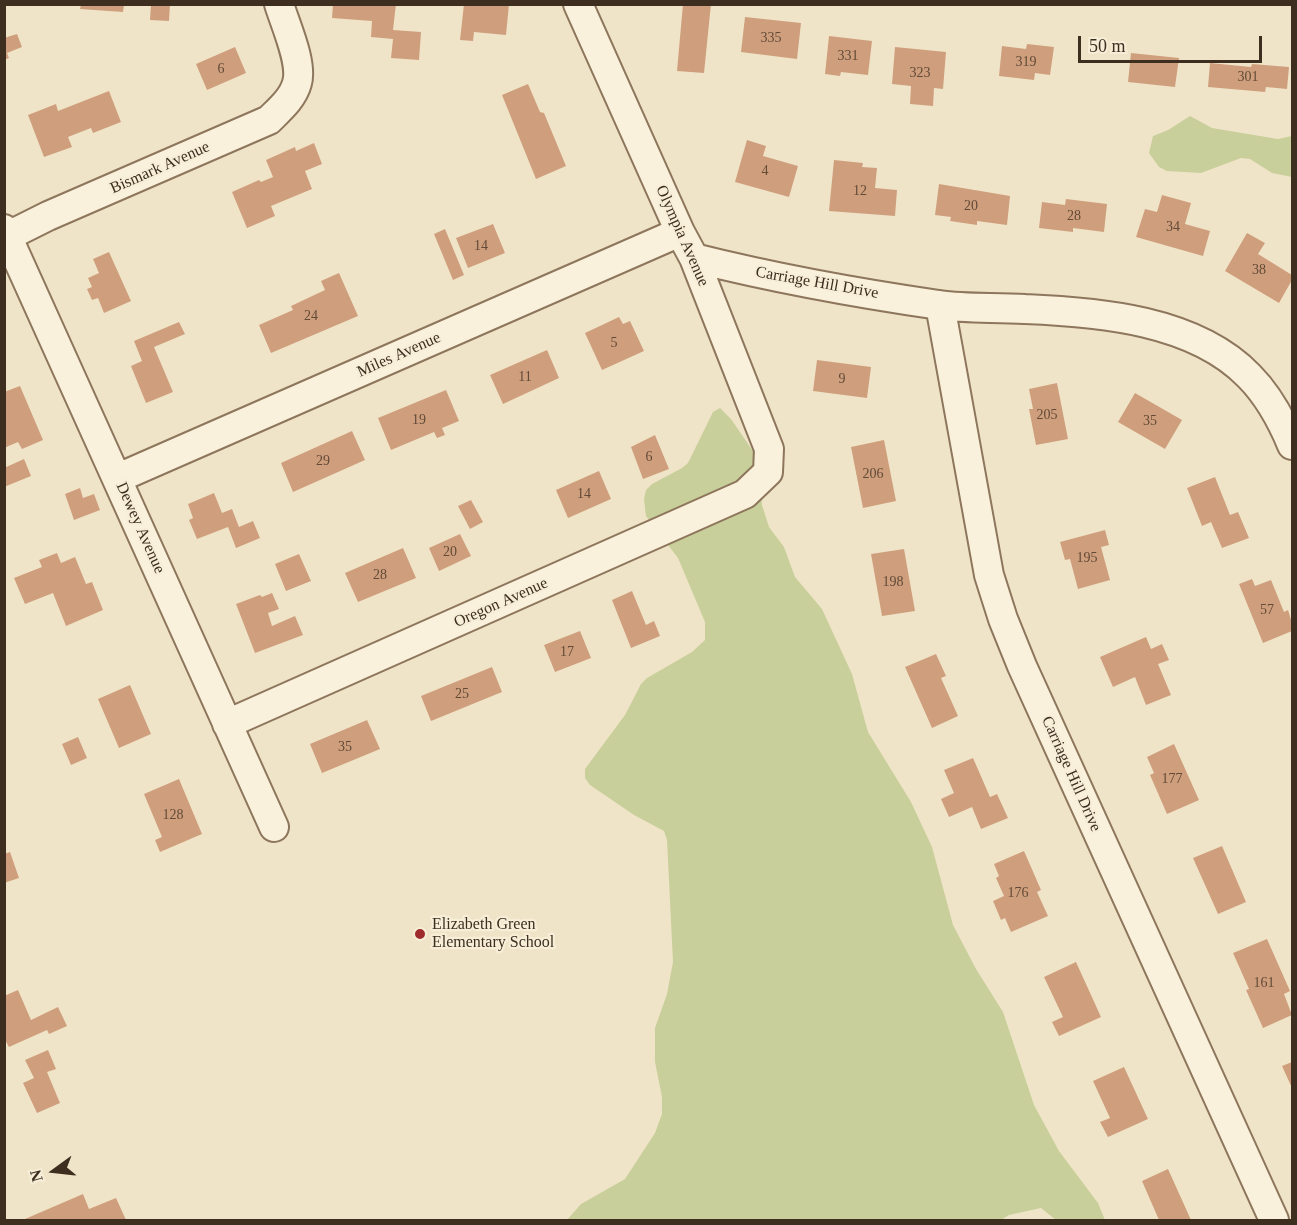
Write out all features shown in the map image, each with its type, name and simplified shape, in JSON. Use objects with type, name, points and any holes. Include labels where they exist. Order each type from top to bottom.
[{"type":"street","name":"Bismark Avenue","points":[[6,232],[269,120],[286,102],[297,82],[298,65],[279,4]]},
{"type":"street","name":"Olympia Avenue","points":[[578,4],[680,232],[694,258],[769,449],[768,472]]},
{"type":"street","name":"Dewey Avenue","points":[[6,232],[274,827]]},
{"type":"street","name":"Miles Avenue","points":[[118,478],[680,232]]},
{"type":"street","name":"Carriage Hill Drive","points":[[694,258],[770,276],[940,305],[1040,309],[1131,320],[1171,329],[1211,347],[1248,375],[1263,393],[1293,445]]},
{"type":"street","name":"Carriage Hill Drive","points":[[940,305],[989,575],[1003,619],[1022,666],[1274,1221]]},
{"type":"street","name":"Oregon Avenue","points":[[227,724],[745,494],[768,472]]},
{"type":"green space","points":[[1190,116],[1212,128],[1278,139],[1292,136],[1292,177],[1272,173],[1250,159],[1241,158],[1201,173],[1167,171],[1159,167],[1149,153],[1153,136],[1168,130]]},
{"type":"green space","points":[[720,408],[731,419],[759,460],[762,505],[769,527],[784,547],[795,577],[822,609],[852,674],[868,732],[911,802],[932,847],[953,925],[976,969],[1003,1012],[1034,1105],[1059,1151],[1098,1203],[1105,1220],[1056,1220],[1041,1208],[1009,1215],[1001,1220],[567,1220],[581,1204],[625,1179],[655,1133],[662,1114],[662,1097],[655,1062],[655,1028],[667,994],[673,962],[667,840],[664,831],[634,815],[590,785],[585,778],[585,769],[625,715],[641,684],[647,678],[692,652],[705,640],[705,622],[678,558],[646,516],[644,499],[646,490],[652,484],[688,463],[713,412]]},
{"type":"building","points":[[151,4],[170,4],[169,21],[150,20]]},
{"type":"building","points":[[333,4],[396,4],[393,30],[421,32],[419,60],[391,58],[393,39],[371,37],[372,21],[332,18]]},
{"type":"building","points":[[464,4],[509,4],[506,35],[474,32],[473,41],[460,40]]},
{"type":"building","points":[[683,4],[711,4],[704,73],[677,71]]},
{"type":"building","points":[[81,5],[124,5],[123,12],[80,9]]},
{"type":"building","points":[[745,17],[801,23],[797,59],[741,52]]},
{"type":"building","points":[[17,34],[22,47],[7,53],[9,58],[4,60],[4,38]]},
{"type":"building","points":[[829,36],[872,41],[868,75],[841,72],[840,76],[825,74]]},
{"type":"building","points":[[1027,44],[1054,47],[1050,75],[1035,73],[1034,80],[999,76],[1002,46],[1026,49]]},
{"type":"building","points":[[235,47],[246,73],[207,90],[196,64]]},
{"type":"building","points":[[895,47],[946,52],[943,89],[934,88],[933,106],[910,104],[911,86],[892,84]]},
{"type":"building","points":[[1131,53],[1179,58],[1175,87],[1128,82]]},
{"type":"building","points":[[1210,63],[1251,67],[1252,64],[1289,67],[1287,89],[1266,87],[1265,92],[1208,87]]},
{"type":"building","points":[[528,84],[540,112],[544,113],[566,166],[536,179],[502,95]]},
{"type":"building","points":[[109,91],[121,122],[93,133],[91,128],[68,137],[72,147],[44,157],[28,115],[56,104],[58,111]]},
{"type":"building","points":[[747,140],[766,146],[763,156],[798,166],[789,197],[735,182]]},
{"type":"building","points":[[314,143],[322,164],[305,171],[312,189],[271,206],[275,216],[247,228],[232,192],[259,180],[261,182],[273,177],[266,160],[295,147],[296,151]]},
{"type":"building","points":[[834,160],[863,163],[862,167],[877,168],[875,188],[897,190],[895,216],[829,211]]},
{"type":"building","points":[[939,184],[1010,196],[1007,225],[977,221],[977,225],[950,221],[951,217],[935,215]]},
{"type":"building","points":[[1162,195],[1191,203],[1185,224],[1210,231],[1203,256],[1136,237],[1145,209],[1157,212]]},
{"type":"building","points":[[1066,199],[1107,204],[1104,232],[1073,228],[1073,232],[1039,228],[1042,202],[1065,205]]},
{"type":"building","points":[[493,224],[505,253],[468,268],[456,238]]},
{"type":"building","points":[[445,229],[464,275],[453,280],[434,234]]},
{"type":"building","points":[[1247,233],[1265,243],[1258,254],[1292,275],[1292,280],[1279,303],[1225,271]]},
{"type":"building","points":[[109,252],[131,301],[104,313],[98,298],[92,300],[87,289],[92,287],[88,278],[99,273],[93,259]]},
{"type":"building","points":[[339,273],[358,316],[271,353],[259,325],[293,310],[291,306],[325,290],[321,281]]},
{"type":"building","points":[[619,317],[623,324],[630,321],[644,351],[602,370],[585,333]]},
{"type":"building","points":[[179,322],[185,334],[154,347],[173,392],[146,403],[131,366],[142,361],[134,341]]},
{"type":"building","points":[[547,350],[559,378],[503,404],[490,375]]},
{"type":"building","points":[[817,360],[871,367],[867,398],[813,391]]},
{"type":"building","points":[[1057,383],[1068,439],[1036,445],[1029,409],[1033,409],[1029,389]]},
{"type":"building","points":[[20,386],[43,440],[22,449],[18,442],[4,448],[4,392]]},
{"type":"building","points":[[446,390],[459,421],[442,428],[445,435],[437,438],[434,432],[391,450],[378,418]]},
{"type":"building","points":[[1135,393],[1182,420],[1165,449],[1118,422]]},
{"type":"building","points":[[352,431],[365,460],[293,492],[281,463]]},
{"type":"building","points":[[655,435],[669,469],[643,479],[631,447]]},
{"type":"building","points":[[884,440],[896,501],[863,508],[851,447]]},
{"type":"building","points":[[24,459],[31,476],[4,487],[4,468]]},
{"type":"building","points":[[599,471],[611,499],[568,518],[556,490]]},
{"type":"building","points":[[1215,477],[1230,515],[1238,512],[1249,538],[1222,548],[1211,522],[1202,526],[1187,488]]},
{"type":"building","points":[[80,488],[83,498],[94,494],[100,510],[74,520],[65,494]]},
{"type":"building","points":[[214,493],[222,513],[232,509],[239,527],[253,521],[260,538],[236,548],[228,527],[197,539],[189,520],[193,518],[188,504]]},
{"type":"building","points":[[471,500],[483,522],[470,529],[458,506]]},
{"type":"building","points":[[1105,530],[1109,545],[1101,547],[1110,580],[1078,589],[1070,559],[1065,560],[1060,542]]},
{"type":"building","points":[[460,534],[471,556],[439,571],[429,548]]},
{"type":"building","points":[[403,548],[416,578],[358,602],[345,573]]},
{"type":"building","points":[[904,549],[915,611],[882,616],[871,554]]},
{"type":"building","points":[[57,553],[61,563],[75,557],[86,584],[92,582],[103,610],[66,626],[53,593],[25,604],[14,578],[42,567],[39,560]]},
{"type":"building","points":[[299,554],[311,581],[286,591],[275,564]]},
{"type":"building","points":[[1252,579],[1255,586],[1271,580],[1284,612],[1288,610],[1292,631],[1263,643],[1239,584]]},
{"type":"building","points":[[632,591],[646,625],[654,621],[660,636],[631,648],[612,600]]},
{"type":"building","points":[[272,593],[279,609],[268,613],[272,626],[295,616],[303,635],[255,653],[236,604]]},
{"type":"building","points":[[580,631],[591,658],[555,672],[544,645]]},
{"type":"building","points":[[1146,637],[1151,649],[1162,644],[1169,660],[1158,664],[1171,695],[1146,705],[1135,677],[1113,687],[1100,657]]},
{"type":"building","points":[[936,654],[946,676],[941,678],[958,716],[932,728],[905,667]]},
{"type":"building","points":[[492,667],[502,692],[431,721],[421,696]]},
{"type":"building","points":[[130,685],[151,734],[119,748],[98,699]]},
{"type":"building","points":[[367,720],[380,749],[322,773],[310,744]]},
{"type":"building","points":[[78,737],[87,758],[71,765],[62,744]]},
{"type":"building","points":[[1174,744],[1199,800],[1167,814],[1150,775],[1154,773],[1147,757]]},
{"type":"building","points":[[973,758],[990,797],[997,794],[1008,818],[981,829],[972,807],[949,817],[941,799],[954,793],[944,770]]},
{"type":"building","points":[[179,779],[202,834],[160,852],[155,840],[162,837],[144,794]]},
{"type":"building","points":[[1222,846],[1246,902],[1218,914],[1193,858]]},
{"type":"building","points":[[1024,851],[1041,890],[1037,892],[1048,916],[1011,932],[1005,918],[1001,920],[993,901],[1004,896],[996,878],[999,876],[994,864]]},
{"type":"building","points":[[10,852],[19,878],[4,883],[4,854]]},
{"type":"building","points":[[1267,939],[1290,991],[1284,994],[1292,1015],[1263,1028],[1233,953]]},
{"type":"building","points":[[1076,962],[1101,1017],[1059,1036],[1052,1022],[1063,1017],[1044,977]]},
{"type":"building","points":[[18,990],[31,1020],[58,1007],[67,1026],[49,1034],[47,1030],[9,1047],[4,1038],[4,996]]},
{"type":"building","points":[[48,1050],[56,1069],[47,1072],[60,1103],[37,1113],[23,1083],[34,1078],[25,1060]]},
{"type":"building","points":[[1292,1062],[1292,1088],[1282,1066]]},
{"type":"building","points":[[1124,1067],[1148,1119],[1108,1137],[1100,1122],[1110,1118],[1093,1081]]},
{"type":"building","points":[[1168,1169],[1191,1220],[1159,1220],[1142,1181]]},
{"type":"building","points":[[83,1194],[89,1209],[116,1198],[126,1220],[25,1219]]},
{"type":"place","name":"Elizabeth Green Elementary School","points":[[420,934]]}]
